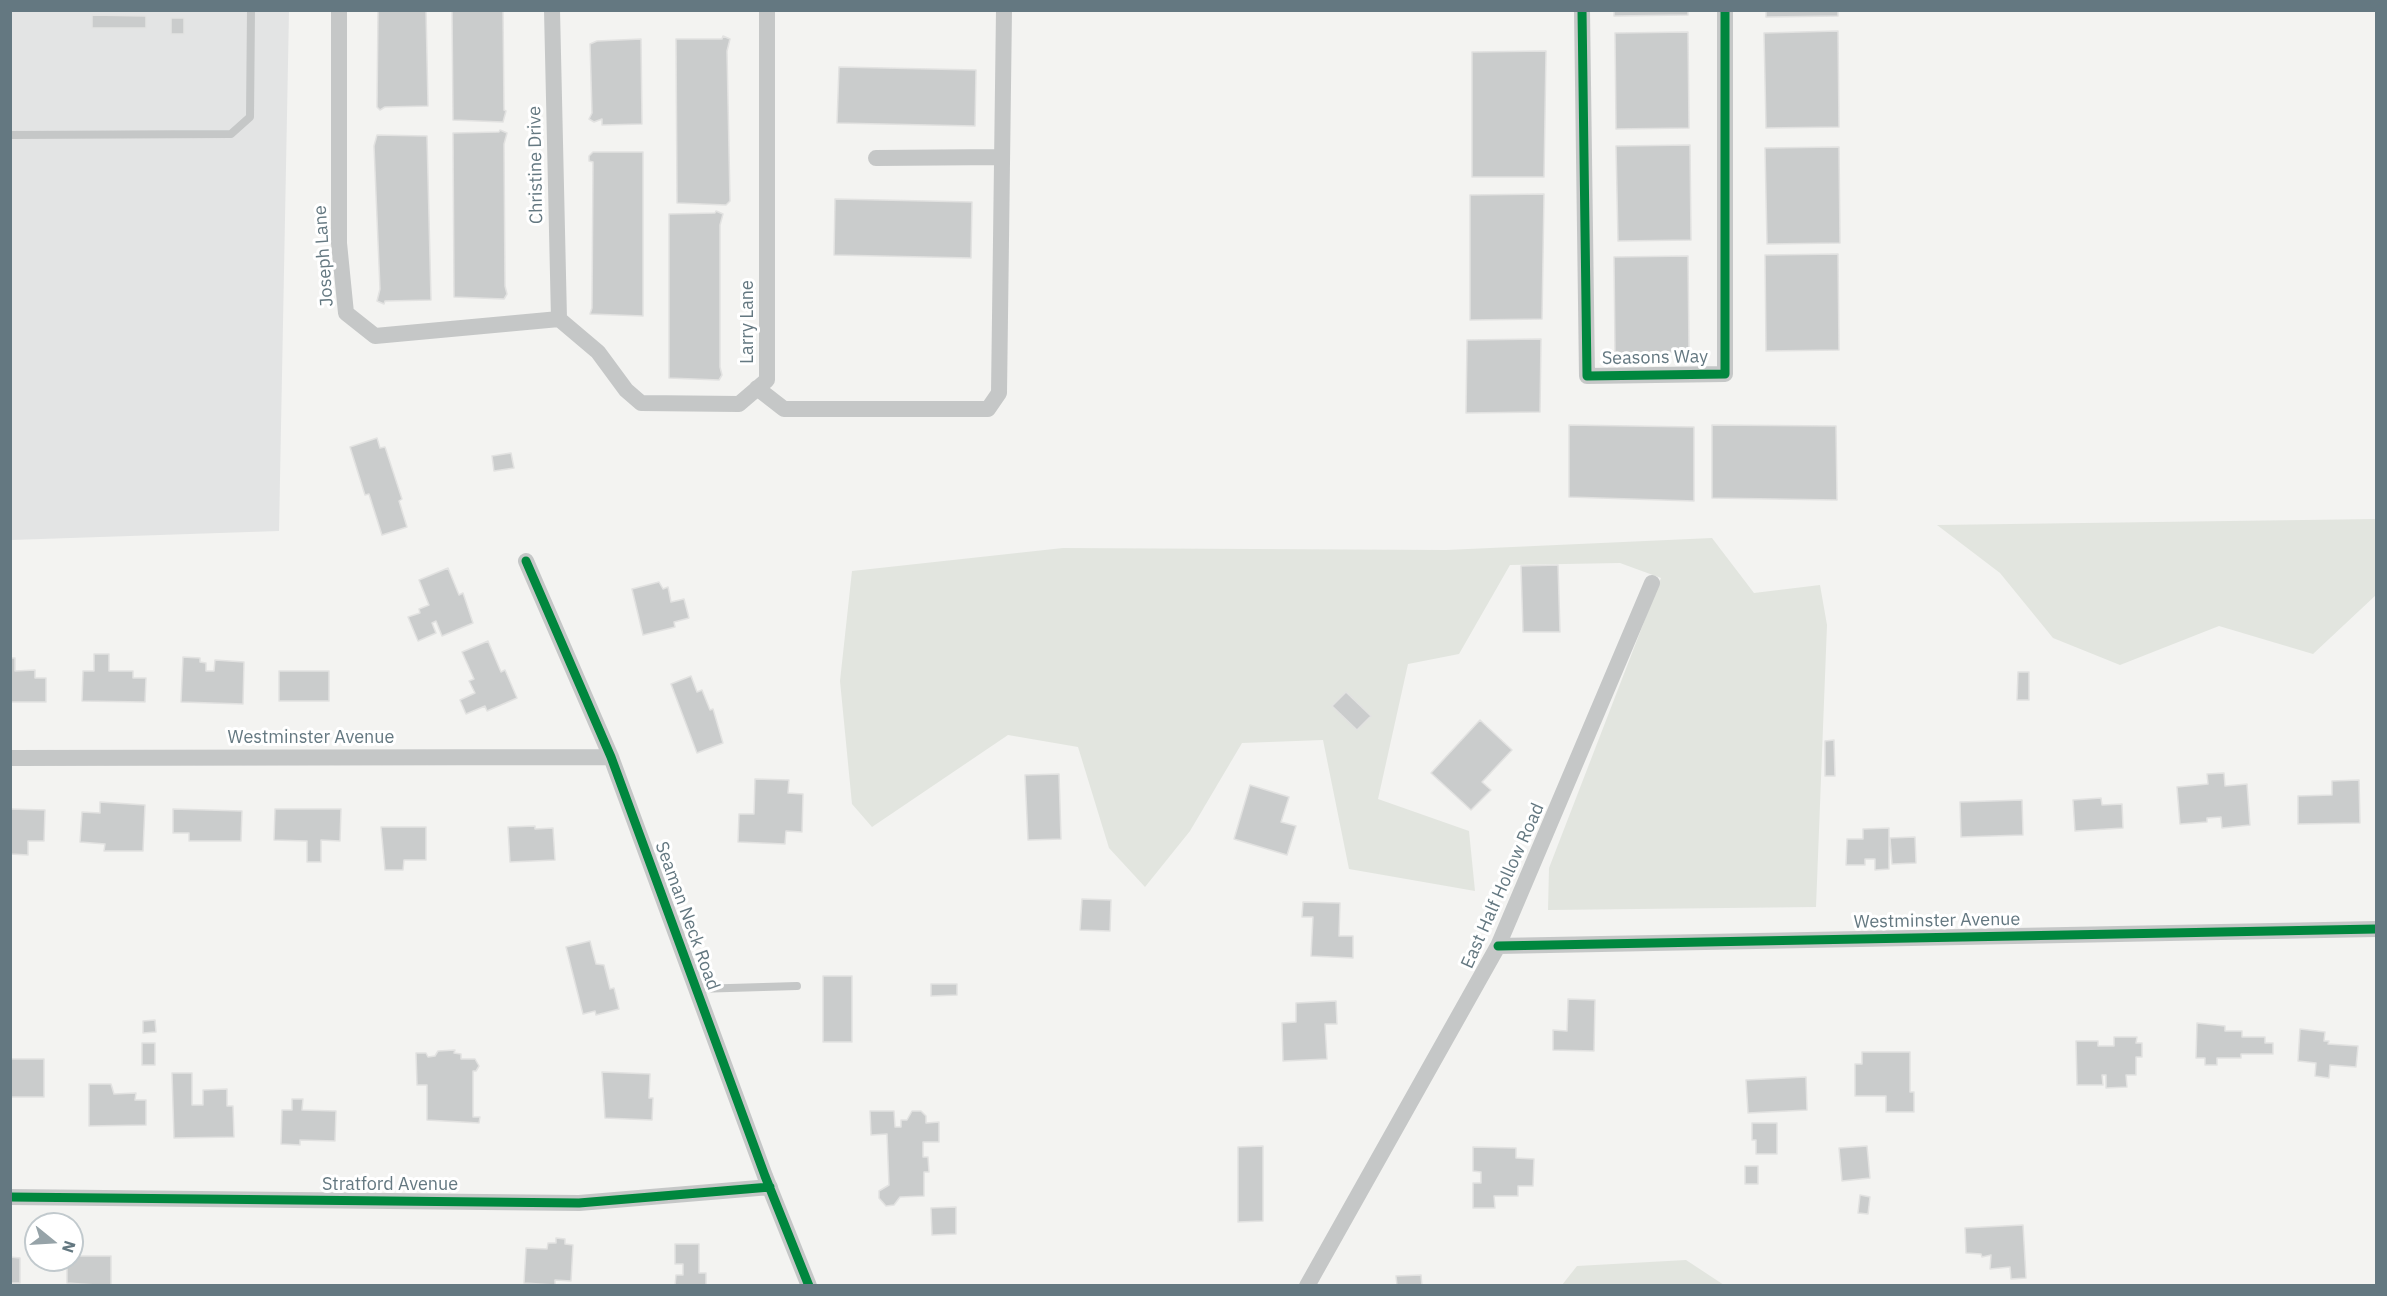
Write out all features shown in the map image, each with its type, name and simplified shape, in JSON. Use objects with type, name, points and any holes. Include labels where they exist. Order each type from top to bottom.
[{"type":"street","name":"Joseph Lane","points":[[339,10],[339,243],[346,313],[375,336],[559,319]]},
{"type":"street","name":"Christine Drive","points":[[552,10],[559,319]]},
{"type":"street","name":"Larry Lane","points":[[559,319],[598,351],[627,390],[641,403],[739,404],[767,380],[767,10]]},
{"type":"street","points":[[758,388],[784,409],[988,409],[994,403],[999,393],[1004,10]]},
{"type":"street","name":"Seasons Way","points":[[1582,10],[1587,376],[1725,374],[1725,10]]},
{"type":"street","points":[[876,158],[1002,157]]},
{"type":"street","name":"Seaman Neck Road","points":[[526,561],[611,757],[770,1187],[809,1286]]},
{"type":"street","name":"East Half Hollow Road","points":[[1307,1286],[1498,946],[1652,583]]},
{"type":"street","name":"Westminster Avenue","points":[[10,758],[611,757]]},
{"type":"street","name":"Westminster Avenue","points":[[1498,946],[2376,929]]},
{"type":"street","name":"Stratford Avenue","points":[[10,1197],[579,1203],[770,1187]]},
{"type":"lane","points":[[10,135],[231,134],[250,117],[251,10]]},
{"type":"lane","points":[[696,989],[797,986]]},
{"type":"shaded area","points":[[10,11],[289,11],[279,531],[11,540]]},
{"type":"shaded area","points":[[2376,519],[2376,595],[2313,654],[2219,626],[2120,665],[2053,638],[2000,573],[1937,525]]},
{"type":"shaded area","points":[[1712,538],[1754,593],[1820,585],[1827,625],[1816,907],[1548,910],[1549,868],[1661,578],[1620,563],[1510,565],[1459,654],[1408,664],[1378,799],[1469,831],[1475,891],[1349,869],[1323,740],[1242,743],[1190,831],[1145,887],[1109,848],[1078,747],[1008,735],[872,827],[852,804],[840,681],[852,571],[1063,548],[1446,550]]},
{"type":"shaded area","points":[[1686,1260],[1724,1285],[1562,1285],[1577,1266]]},
{"type":"building","points":[[378,10],[426,10],[428,106],[385,107],[380,110],[377,107]]},
{"type":"building","points":[[452,10],[503,10],[504,110],[506,111],[503,122],[453,120]]},
{"type":"building","points":[[1614,10],[1688,10],[1688,15],[1614,16]]},
{"type":"building","points":[[1766,10],[1838,10],[1838,16],[1766,17]]},
{"type":"building","points":[[92,15],[146,16],[146,28],[92,28]]},
{"type":"building","points":[[171,18],[184,18],[184,34],[171,34]]},
{"type":"building","points":[[1838,31],[1839,127],[1766,128],[1764,33]]},
{"type":"building","points":[[1688,32],[1689,128],[1616,129],[1615,33]]},
{"type":"building","points":[[723,36],[730,39],[727,51],[730,201],[726,205],[677,203],[676,39],[722,39]]},
{"type":"building","points":[[641,39],[642,124],[602,125],[602,119],[594,122],[589,119],[592,113],[590,44],[597,41]]},
{"type":"building","points":[[1546,51],[1544,177],[1472,177],[1472,52]]},
{"type":"building","points":[[839,67],[976,70],[975,126],[837,123]]},
{"type":"building","points":[[500,130],[507,133],[504,144],[505,286],[507,294],[504,299],[454,297],[453,133],[499,132]]},
{"type":"building","points":[[377,135],[427,136],[431,300],[385,301],[384,304],[377,301],[380,289],[374,146]]},
{"type":"building","points":[[1690,145],[1691,240],[1618,241],[1616,146]]},
{"type":"building","points":[[1839,147],[1840,243],[1767,244],[1765,148]]},
{"type":"building","points":[[593,152],[643,152],[643,316],[590,314],[592,308],[593,162],[589,161],[589,156]]},
{"type":"building","points":[[1544,194],[1542,319],[1470,320],[1470,195]]},
{"type":"building","points":[[835,199],[972,202],[971,258],[834,255]]},
{"type":"building","points":[[716,211],[723,214],[720,225],[720,367],[722,375],[719,380],[669,378],[669,214],[715,213]]},
{"type":"building","points":[[1838,254],[1839,350],[1766,351],[1765,255]]},
{"type":"building","points":[[1688,256],[1689,352],[1615,353],[1614,257]]},
{"type":"building","points":[[1541,339],[1540,412],[1466,413],[1467,340]]},
{"type":"building","points":[[1569,425],[1694,427],[1694,501],[1569,497]]},
{"type":"building","points":[[1712,425],[1836,426],[1837,500],[1712,498]]},
{"type":"building","points":[[377,438],[380,448],[385,447],[402,499],[399,501],[407,527],[382,535],[369,494],[365,495],[350,447]]},
{"type":"building","points":[[511,453],[514,468],[494,471],[492,456]]},
{"type":"building","points":[[1558,565],[1560,632],[1523,632],[1521,566]]},
{"type":"building","points":[[448,568],[459,595],[463,593],[473,623],[442,636],[436,621],[432,623],[436,633],[418,641],[408,617],[420,613],[419,609],[429,605],[419,580]]},
{"type":"building","points":[[659,582],[663,589],[668,587],[671,602],[684,599],[689,618],[674,622],[675,627],[643,635],[632,589]]},
{"type":"building","points":[[488,641],[501,672],[505,670],[517,698],[487,711],[485,706],[466,714],[460,700],[475,693],[469,681],[474,679],[462,652]]},
{"type":"building","points":[[94,654],[109,654],[109,671],[133,671],[133,678],[146,678],[145,702],[82,701],[83,671],[94,671]]},
{"type":"building","points":[[183,657],[200,658],[200,662],[206,663],[206,671],[214,671],[215,660],[244,662],[243,704],[181,702]]},
{"type":"building","points":[[10,658],[15,658],[15,671],[35,670],[35,678],[46,678],[46,702],[10,702]]},
{"type":"building","points":[[279,671],[329,671],[329,701],[279,701]]},
{"type":"building","points":[[2018,672],[2029,672],[2029,700],[2017,700]]},
{"type":"building","points":[[691,676],[697,692],[702,690],[710,710],[713,709],[723,743],[697,753],[671,684]]},
{"type":"building","points":[[1346,692],[1371,716],[1357,730],[1332,706]]},
{"type":"building","points":[[1480,720],[1512,750],[1482,782],[1491,790],[1471,810],[1431,773]]},
{"type":"building","points":[[1834,740],[1835,776],[1825,776],[1825,741]]},
{"type":"building","points":[[2224,773],[2225,786],[2247,784],[2250,825],[2222,828],[2221,817],[2207,818],[2207,822],[2180,824],[2177,787],[2208,784],[2207,774]]},
{"type":"building","points":[[1059,774],[1061,839],[1028,840],[1025,775]]},
{"type":"building","points":[[755,779],[789,780],[788,793],[803,794],[802,832],[786,831],[785,844],[738,842],[739,814],[754,814]]},
{"type":"building","points":[[2359,780],[2360,823],[2298,824],[2298,796],[2332,795],[2332,781]]},
{"type":"building","points":[[1250,785],[1289,797],[1281,822],[1296,826],[1287,855],[1234,839]]},
{"type":"building","points":[[2101,798],[2102,805],[2122,804],[2123,828],[2075,831],[2073,800]]},
{"type":"building","points":[[2022,800],[2023,835],[1961,837],[1960,802]]},
{"type":"building","points":[[100,802],[145,805],[143,851],[104,851],[105,844],[80,842],[82,812],[100,813]]},
{"type":"building","points":[[10,809],[45,810],[44,841],[28,841],[28,855],[10,854]]},
{"type":"building","points":[[173,809],[242,811],[241,841],[189,841],[189,833],[173,833]]},
{"type":"building","points":[[275,809],[341,809],[340,841],[321,840],[321,862],[307,862],[307,841],[274,840]]},
{"type":"building","points":[[535,826],[535,829],[553,828],[555,860],[510,862],[508,827]]},
{"type":"building","points":[[381,827],[426,827],[426,860],[404,860],[403,870],[385,870]]},
{"type":"building","points":[[1889,828],[1889,869],[1875,870],[1875,859],[1865,859],[1865,865],[1846,865],[1847,839],[1863,839],[1863,829]]},
{"type":"building","points":[[1915,837],[1916,863],[1892,864],[1890,838]]},
{"type":"building","points":[[1082,899],[1111,900],[1110,931],[1080,930]]},
{"type":"building","points":[[1303,902],[1340,903],[1339,936],[1353,936],[1353,958],[1311,956],[1313,917],[1302,917]]},
{"type":"building","points":[[590,941],[596,964],[604,965],[610,989],[614,988],[619,1009],[596,1015],[595,1011],[583,1014],[566,947]]},
{"type":"building","points":[[823,976],[852,976],[852,1042],[823,1042]]},
{"type":"building","points":[[931,984],[957,984],[957,995],[931,996]]},
{"type":"building","points":[[1568,999],[1595,1000],[1594,1051],[1553,1050],[1553,1030],[1567,1031]]},
{"type":"building","points":[[1336,1001],[1337,1024],[1325,1024],[1327,1059],[1283,1061],[1282,1023],[1296,1022],[1296,1003]]},
{"type":"building","points":[[155,1020],[156,1032],[143,1033],[143,1021]]},
{"type":"building","points":[[2197,1023],[2225,1026],[2225,1031],[2242,1031],[2242,1037],[2265,1037],[2265,1043],[2273,1043],[2273,1054],[2241,1054],[2241,1058],[2217,1058],[2217,1065],[2205,1065],[2205,1058],[2196,1058]]},
{"type":"building","points":[[2300,1029],[2325,1032],[2324,1041],[2329,1041],[2328,1044],[2358,1046],[2356,1067],[2330,1065],[2329,1078],[2315,1076],[2316,1063],[2298,1061]]},
{"type":"building","points":[[2114,1037],[2137,1037],[2136,1043],[2142,1043],[2142,1057],[2136,1057],[2136,1075],[2126,1075],[2127,1087],[2106,1088],[2106,1075],[2102,1075],[2103,1085],[2077,1085],[2076,1041],[2098,1041],[2098,1046],[2114,1046]]},
{"type":"building","points":[[142,1043],[155,1043],[155,1065],[142,1065]]},
{"type":"building","points":[[455,1050],[454,1053],[461,1054],[461,1059],[475,1059],[479,1066],[476,1071],[473,1071],[473,1117],[480,1117],[479,1123],[427,1120],[427,1085],[417,1085],[416,1053],[426,1053],[428,1057],[435,1056],[438,1051]]},
{"type":"building","points":[[1862,1052],[1910,1052],[1910,1092],[1914,1092],[1914,1112],[1886,1112],[1886,1096],[1855,1096],[1855,1064],[1862,1064]]},
{"type":"building","points":[[10,1059],[44,1059],[44,1097],[10,1097]]},
{"type":"building","points":[[602,1072],[650,1074],[649,1098],[653,1098],[652,1120],[605,1118]]},
{"type":"building","points":[[172,1073],[192,1073],[192,1105],[203,1105],[203,1090],[227,1089],[227,1106],[233,1106],[234,1137],[174,1138]]},
{"type":"building","points":[[1806,1077],[1807,1110],[1748,1113],[1746,1080]]},
{"type":"building","points":[[89,1084],[111,1084],[114,1094],[136,1093],[135,1100],[146,1100],[146,1125],[89,1126]]},
{"type":"building","points":[[292,1099],[303,1099],[302,1110],[336,1111],[335,1141],[300,1140],[300,1145],[281,1144],[282,1110],[292,1110]]},
{"type":"building","points":[[870,1111],[894,1111],[895,1127],[901,1127],[901,1120],[907,1120],[912,1111],[921,1111],[926,1116],[926,1123],[939,1122],[939,1142],[923,1142],[923,1157],[928,1157],[929,1172],[924,1172],[924,1196],[900,1197],[894,1205],[886,1206],[879,1198],[879,1191],[889,1185],[887,1134],[871,1135]]},
{"type":"building","points":[[1752,1123],[1777,1123],[1777,1154],[1756,1154],[1756,1140],[1752,1140]]},
{"type":"building","points":[[1263,1146],[1263,1221],[1238,1222],[1238,1147]]},
{"type":"building","points":[[1867,1146],[1870,1178],[1842,1181],[1839,1148]]},
{"type":"building","points":[[1473,1147],[1516,1148],[1516,1158],[1534,1159],[1533,1186],[1518,1186],[1518,1196],[1494,1196],[1495,1208],[1473,1208],[1473,1183],[1481,1183],[1481,1172],[1473,1171]]},
{"type":"building","points":[[1745,1166],[1758,1166],[1758,1184],[1745,1184]]},
{"type":"building","points":[[1860,1195],[1870,1197],[1868,1214],[1858,1213]]},
{"type":"building","points":[[956,1207],[956,1234],[932,1235],[931,1208]]},
{"type":"building","points":[[2023,1225],[2026,1278],[2011,1279],[2010,1267],[1990,1269],[1991,1255],[1982,1257],[1981,1254],[1966,1253],[1965,1228]]},
{"type":"building","points":[[556,1238],[565,1239],[565,1244],[573,1245],[571,1281],[555,1280],[555,1285],[524,1283],[526,1248],[547,1249],[548,1243],[556,1243]]},
{"type":"building","points":[[675,1244],[699,1244],[699,1273],[706,1273],[706,1286],[675,1286],[676,1275],[683,1275],[683,1264],[675,1264]]},
{"type":"building","points":[[84,1256],[111,1256],[111,1286],[67,1283],[67,1272],[84,1272]]},
{"type":"building","points":[[10,1257],[20,1258],[20,1283],[10,1283]]},
{"type":"building","points":[[1421,1275],[1422,1286],[1397,1286],[1396,1276]]},
{"type":"cycle path","points":[[1582,10],[1587,376],[1725,374],[1725,10]]},
{"type":"cycle path","points":[[526,561],[611,757],[765,1176],[809,1286]]},
{"type":"cycle path","points":[[1498,946],[2376,929]]},
{"type":"cycle path","points":[[10,1197],[579,1203],[770,1187]]}]
